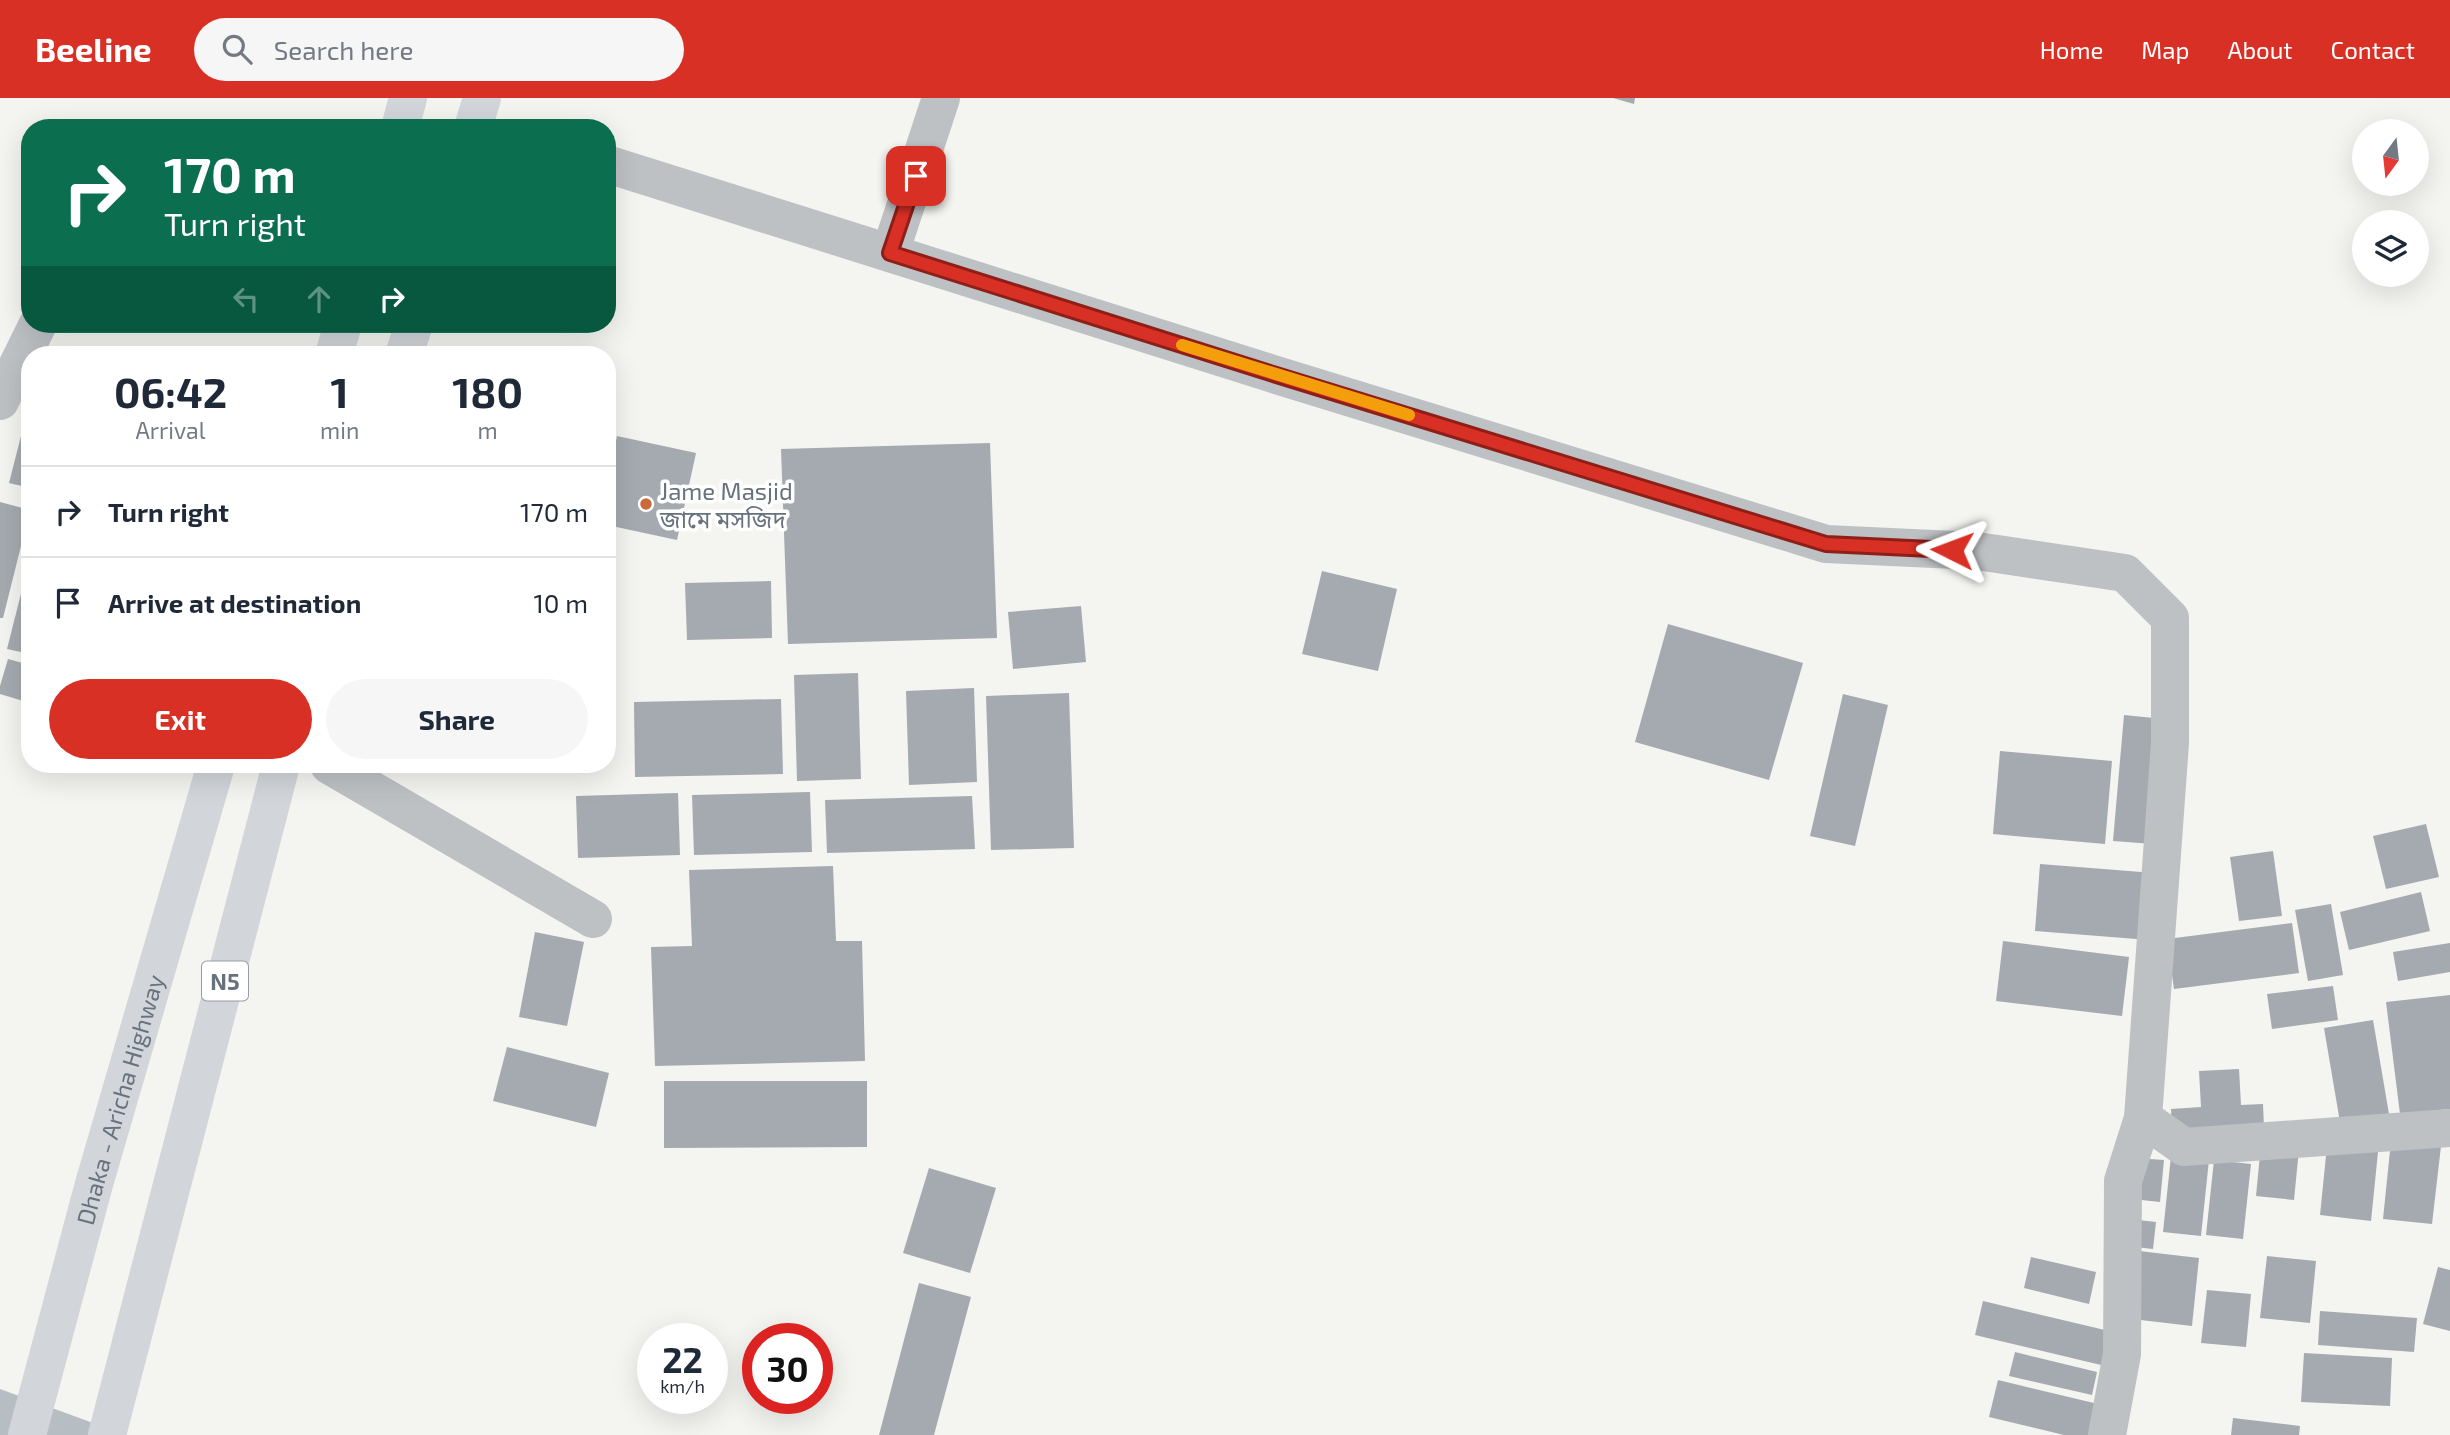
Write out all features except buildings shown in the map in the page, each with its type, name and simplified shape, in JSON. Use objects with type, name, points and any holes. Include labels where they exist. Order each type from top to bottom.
[{"type":"highway","points":[[402,119],[408,98]]},
{"type":"highway","name":"Dhaka - Aricha Highway","points":[[27,1435],[94,1184],[213,773]]},
{"type":"highway","name":"N5","points":[[107,1435],[279,773]]},
{"type":"street","points":[[890,253],[942,98]]},
{"type":"street","points":[[616,167],[1270,373],[1826,544],[1977,551],[2125,573],[2170,618],[2170,743],[2143,1118],[2123,1181],[2122,1354],[2108,1435]]},
{"type":"street","points":[[0,401],[21,358]]},
{"type":"street","points":[[343,773],[593,919]]},
{"type":"street","points":[[2143,1118],[2185,1147],[2450,1128]]},
{"type":"shaded area","points":[[0,1389],[126,1435],[0,1435]]},
{"type":"slow traffic","points":[[1182,345],[1409,415]]},
{"type":"place","name":"Jame Masjid জামে মসজিদ","points":[[646,504]]},
{"type":"route","points":[[916,176],[890,253],[1826,544],[1952,550]]}]
